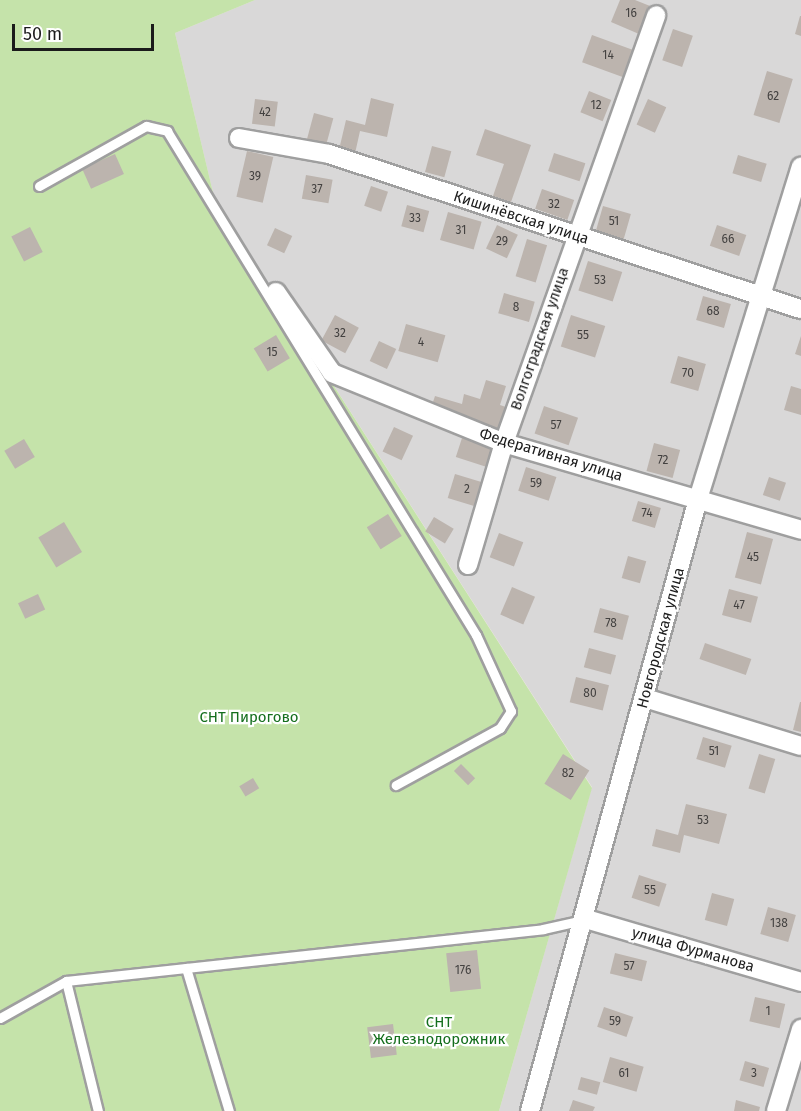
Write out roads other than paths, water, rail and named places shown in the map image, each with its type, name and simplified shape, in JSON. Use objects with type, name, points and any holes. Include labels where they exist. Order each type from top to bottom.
[{"type":"street","name":"Волгоградская улица","points":[[468,565],[504,442],[575,236],[656,15]]},
{"type":"street","name":"Кишинёвская улица","points":[[239,138],[329,154],[801,309]]},
{"type":"street","name":"Новгородская улица","points":[[530,1111],[586,919],[698,499],[758,296],[801,167]]},
{"type":"street","name":"Федеративная улица","points":[[276,292],[332,373],[504,442],[801,530]]},
{"type":"street","points":[[645,698],[801,746]]},
{"type":"street","name":"улица Фурманова","points":[[586,919],[801,982]]},
{"type":"street","points":[[776,1111],[801,1029]]},
{"type":"lane","points":[[39,186],[146,126],[167,131],[476,635],[511,711],[500,728],[396,785]]},
{"type":"lane","points":[[0,1018],[66,981],[543,928],[586,919]]},
{"type":"lane","points":[[186,968],[229,1111]]},
{"type":"lane","points":[[66,981],[98,1111]]},
{"type":"park label","name":"СНТ Пирогово","points":[[249,718]]},
{"type":"park label","name":"СНТ Железнодорожник","points":[[439,1030]]}]
